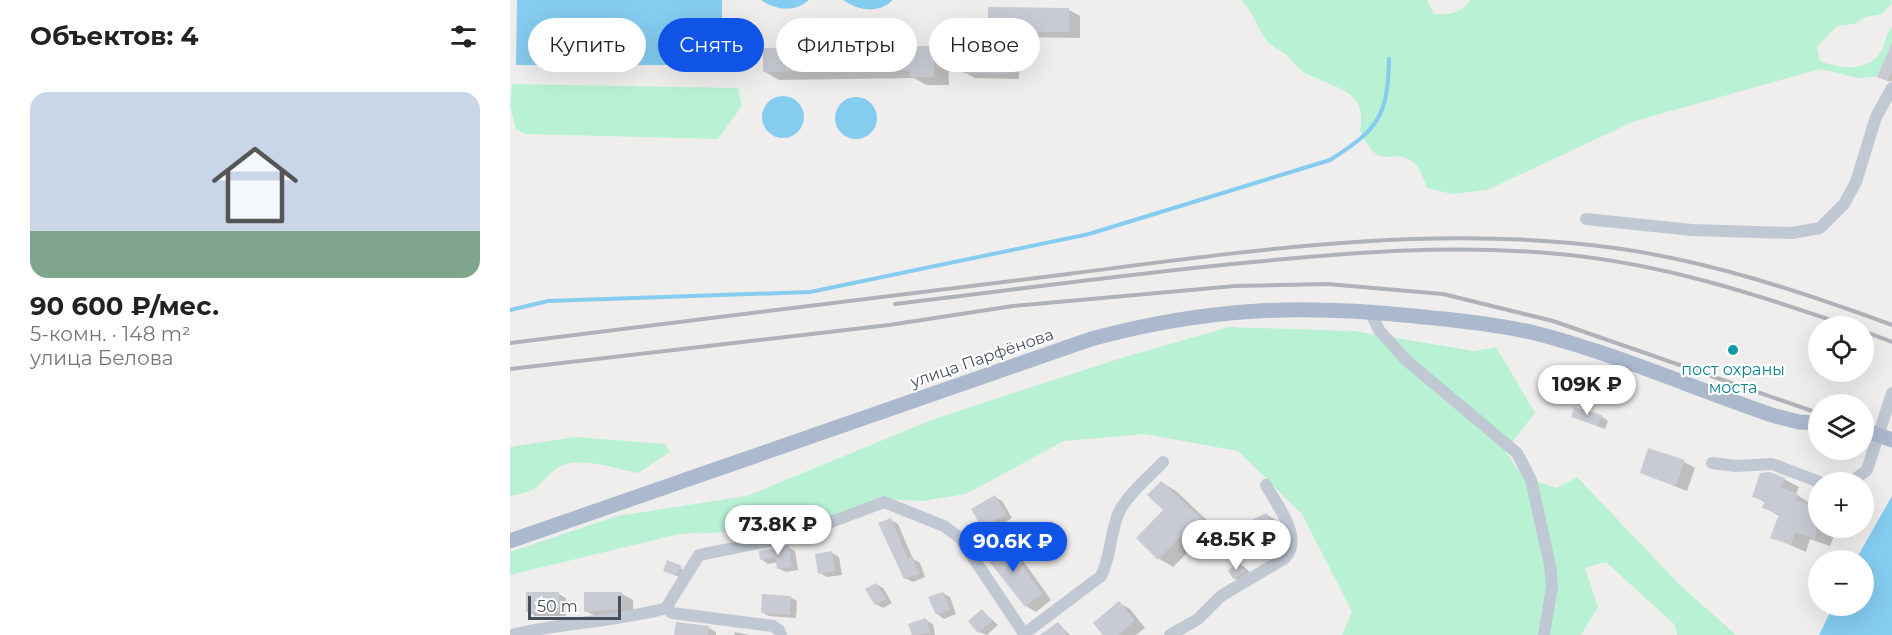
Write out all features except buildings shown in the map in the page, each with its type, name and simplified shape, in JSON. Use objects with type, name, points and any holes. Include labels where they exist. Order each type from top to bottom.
[{"type":"main road","name":"улица Парфёнова","points":[[510,541],[1035,358],[1142,326],[1238,311],[1326,308],[1485,323],[1572,344],[1775,416],[1808,422]]},
{"type":"main road","points":[[1874,433],[1892,440]]},
{"type":"street","points":[[1586,219],[1692,230],[1792,233],[1820,228],[1844,204],[1856,182],[1880,110],[1892,88]]},
{"type":"street","points":[[1880,110],[1892,104]]},
{"type":"street","points":[[1370,311],[1379,330],[1406,360],[1517,453],[1522,462],[1531,480],[1550,565],[1552,587],[1544,635]]},
{"type":"street","points":[[1864,472],[1867,470],[1892,393]]},
{"type":"street","points":[[512,635],[542,627],[647,614],[668,608],[699,555],[794,536],[884,502],[944,526],[960,538],[1025,635],[1101,576],[1119,512],[1163,462]]},
{"type":"street","points":[[1713,463],[1736,466],[1772,464],[1808,478]]},
{"type":"street","points":[[1170,635],[1198,619],[1221,596],[1285,558],[1292,550],[1294,538],[1266,484]]},
{"type":"street","points":[[668,608],[672,613],[773,626],[779,630],[781,635]]},
{"type":"green space","points":[[1241,0],[1427,0],[1434,14],[1440,14],[1459,10],[1471,0],[1891,0],[1892,3],[1882,14],[1866,17],[1854,24],[1837,26],[1817,47],[1820,61],[1846,67],[1864,65],[1878,56],[1892,27],[1892,63],[1884,76],[1859,78],[1820,69],[1635,121],[1487,190],[1452,194],[1427,188],[1420,170],[1413,162],[1398,156],[1380,156],[1374,152],[1360,130],[1359,106],[1354,98],[1338,87],[1304,72],[1287,55],[1271,45]]},
{"type":"green space","points":[[512,84],[738,88],[742,106],[718,139],[525,134],[516,129],[510,106]]},
{"type":"green space","points":[[1229,327],[1354,331],[1474,351],[1496,347],[1535,413],[1505,451],[1523,477],[1557,488],[1577,477],[1680,585],[1736,635],[1677,635],[1675,625],[1606,562],[1585,568],[1598,607],[1581,635],[1342,635],[1352,612],[1302,514],[1238,451],[1144,434],[1064,441],[966,494],[922,501],[881,499],[801,529],[679,534],[510,575],[510,552],[617,516],[747,496],[934,419],[1121,358]]},
{"type":"green space","points":[[575,437],[665,444],[670,452],[638,473],[596,464],[564,465],[556,469],[533,490],[510,496],[510,447]]},
{"type":"water","points":[[517,0],[722,0],[722,18],[658,18],[658,65],[646,65],[646,18],[528,18],[528,65],[516,65]]},
{"type":"water","points":[[761,0],[809,0],[797,7],[785,9]]},
{"type":"water","points":[[843,0],[893,0],[875,9],[862,9]]},
{"type":"water","points":[[783,96],[791,97],[798,102],[803,109],[803,125],[798,132],[791,137],[783,138],[775,137],[768,132],[763,125],[762,117],[763,109],[768,102],[775,97]]},
{"type":"water","points":[[856,97],[864,98],[871,103],[876,110],[876,126],[871,133],[864,138],[856,139],[848,138],[841,133],[836,126],[835,118],[836,110],[841,103],[848,98]]},
{"type":"water","points":[[1892,496],[1892,635],[1819,635],[1828,616],[1874,616],[1874,550],[1861,550],[1868,538],[1874,538],[1874,528]]},
{"type":"waterway","points":[[510,310],[548,301],[810,292],[1089,234],[1330,160],[1359,140],[1377,120],[1386,95],[1389,59]]},
{"type":"railway","points":[[510,343],[1273,249],[1410,239],[1478,238],[1547,241],[1615,248],[1685,261],[1755,279],[1892,325]]},
{"type":"railway","points":[[895,304],[1291,258],[1406,250],[1482,250],[1597,258],[1671,272],[1818,316]]},
{"type":"railway","points":[[510,369],[889,325],[1013,306],[1235,286],[1327,284],[1443,294],[1553,321],[1808,410]]},
{"type":"railway","points":[[1874,335],[1892,342]]},
{"type":"railway","points":[[1874,432],[1892,438]]},
{"type":"place","name":"пост охраны моста","points":[[1733,350]]}]
